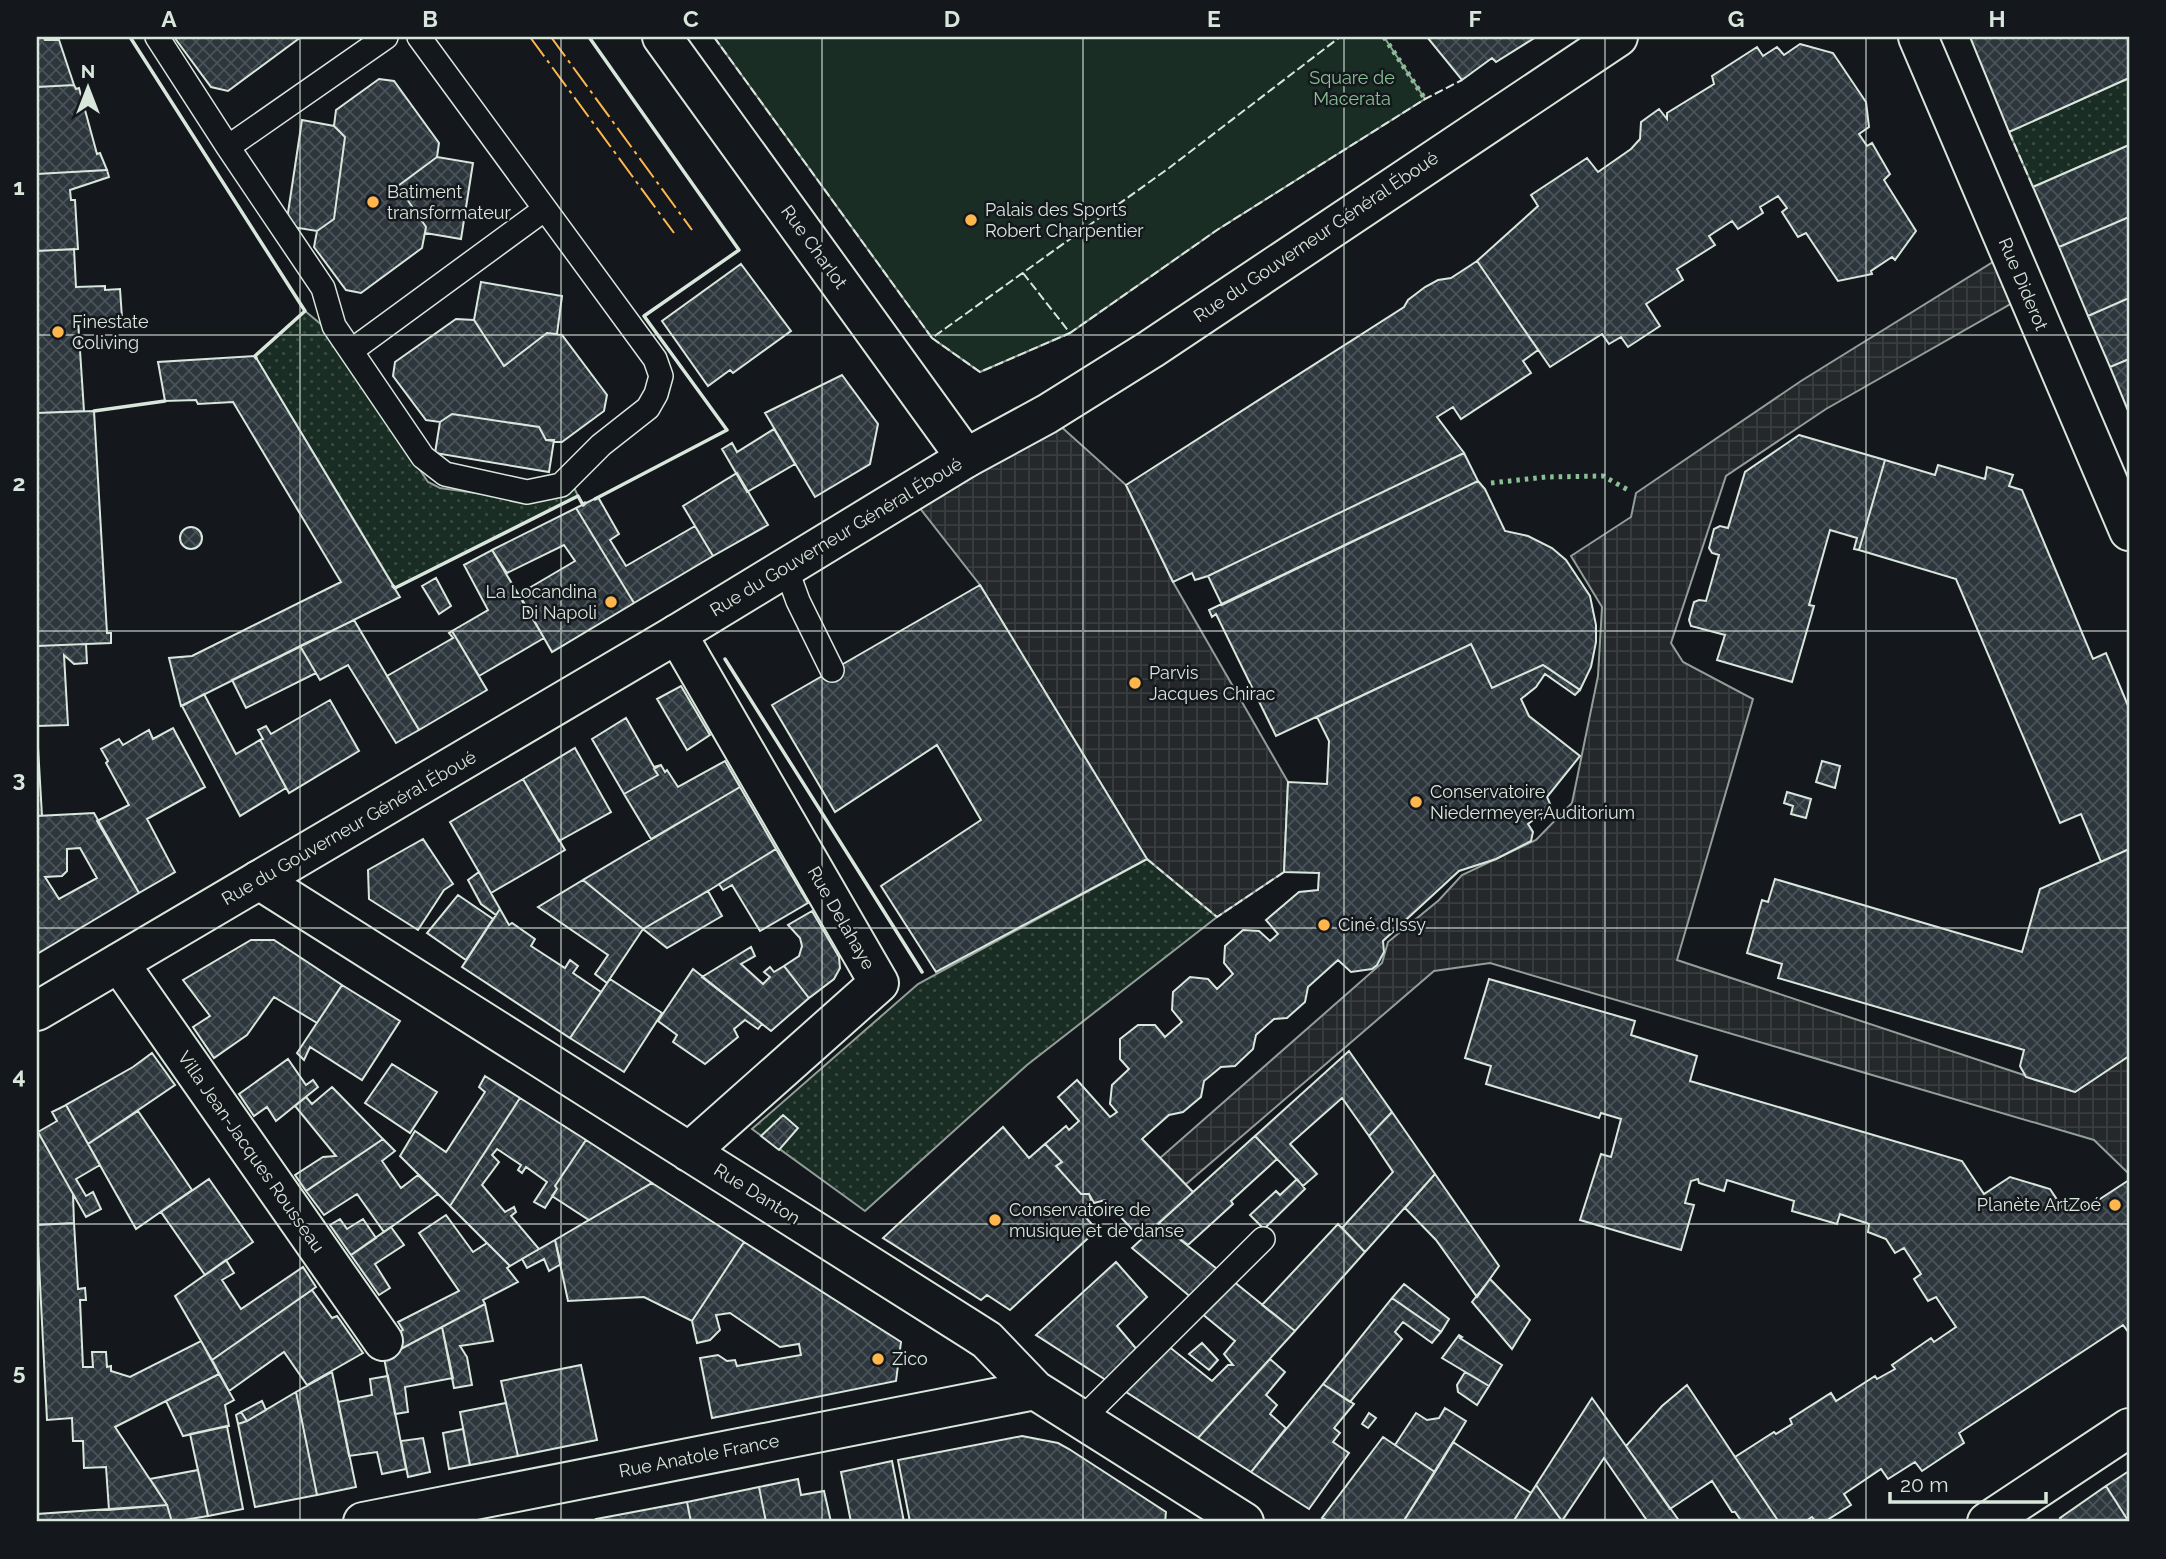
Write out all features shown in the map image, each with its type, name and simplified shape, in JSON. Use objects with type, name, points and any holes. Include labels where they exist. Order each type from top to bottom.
[{"type":"street","name":"Rue Charlot","points":[[662,37],[966,458]]},
{"type":"street","name":"Rue du Gouverneur Général Éboué","points":[[37,1011],[677,634],[966,458],[1047,414],[1151,349],[1618,37]]},
{"type":"street","name":"Rue Diderot","points":[[1918,37],[2129,531]]},
{"type":"street","name":"Rue Delahaye","points":[[677,634],[879,983],[689,1152]]},
{"type":"street","name":"Rue Danton","points":[[259,880],[987,1340],[1035,1390],[1244,1522]]},
{"type":"street","name":"Villa Jean-Jacques Rousseau","points":[[119,963],[383,1341]]},
{"type":"street","name":"Rue Anatole France","points":[[363,1522],[1035,1390]]},
{"type":"street","points":[[1987,1522],[2129,1427]]},
{"type":"lane","points":[[157,37],[323,288],[334,326],[423,457],[445,474],[527,492],[561,485],[601,445],[648,408],[656,394],[661,376],[655,359],[419,37]]},
{"type":"lane","points":[[228,147],[386,37]]},
{"type":"lane","points":[[351,351],[545,209]]},
{"type":"lane","points":[[786,568],[798,601],[832,670]]},
{"type":"lane","points":[[1082,1419],[1263,1239]]},
{"type":"green space","name":"Palais des Sports Robert Charpentier","points":[[714,37],[1384,37],[1425,99],[1217,230],[1070,333],[980,372],[932,338]]},
{"type":"green space","points":[[2129,78],[2129,145],[2033,187],[2009,132]]},
{"type":"green space","points":[[305,311],[323,326],[428,482],[440,488],[526,500],[572,483],[578,496],[395,588],[255,356]]},
{"type":"green space","points":[[1147,859],[1217,917],[1027,1065],[865,1211],[752,1129],[918,984]]},
{"type":"shaded area","points":[[2009,252],[2028,294],[1826,409],[1726,476],[1671,643],[1683,662],[1753,699],[1677,960],[2075,1092],[2129,1056],[2129,1174],[2094,1140],[1490,963],[1434,971],[1185,1185],[1160,1158],[1382,963],[1388,942],[1439,900],[1462,875],[1536,840],[1572,803],[1598,676],[1602,607],[1571,556],[1631,517],[1636,493],[1801,381]]},
{"type":"shaded area","name":"Parvis Jacques Chirac","points":[[1047,414],[1126,485],[1173,582],[1288,782],[1284,872],[1217,917],[1147,859],[980,585],[908,493]]},
{"type":"building","points":[[37,37],[59,40],[74,85],[37,87]]},
{"type":"building","points":[[174,37],[301,37],[228,91],[211,87]]},
{"type":"building","points":[[1427,37],[1536,37],[1496,62],[1492,58],[1462,80]]},
{"type":"building","points":[[1970,37],[2129,37],[2129,78],[2009,132]]},
{"type":"building","points":[[1800,44],[1833,53],[1866,102],[1869,127],[1859,134],[1867,146],[1872,143],[1890,174],[1884,180],[1916,231],[1895,260],[1892,257],[1871,271],[1872,274],[1838,281],[1806,233],[1798,237],[1782,212],[1787,208],[1778,196],[1760,207],[1763,213],[1738,229],[1732,221],[1709,236],[1715,245],[1677,269],[1683,280],[1646,304],[1660,326],[1628,347],[1621,337],[1609,344],[1602,334],[1550,367],[1477,261],[1538,206],[1531,195],[1587,158],[1598,172],[1631,149],[1640,139],[1641,122],[1659,109],[1667,119],[1667,113],[1714,84],[1712,76],[1757,47],[1763,56],[1777,47],[1784,55]]},
{"type":"building","name":"Batiment transformateur","points":[[379,79],[394,81],[439,143],[437,157],[398,186],[426,227],[422,248],[361,293],[346,290],[314,247],[317,231],[334,219],[345,137],[334,126],[336,110]]},
{"type":"building","points":[[74,85],[76,89],[79,88],[97,154],[100,153],[107,170],[37,174],[37,87]]},
{"type":"building","points":[[302,120],[334,126],[345,137],[334,219],[317,231],[286,226]]},
{"type":"building","points":[[2129,145],[2129,217],[2059,247],[2033,187]]},
{"type":"building","points":[[437,157],[473,163],[461,239],[425,233],[426,227],[398,186]]},
{"type":"building","points":[[107,170],[109,177],[70,190],[71,200],[75,200],[78,249],[37,251],[37,174]]},
{"type":"building","points":[[2129,217],[2129,298],[2088,316],[2059,247]]},
{"type":"building","name":"Finestate Coliving","points":[[74,249],[76,287],[105,286],[105,290],[120,289],[122,318],[78,320],[84,411],[37,413],[37,251]]},
{"type":"building","points":[[1477,261],[1538,350],[1523,361],[1531,373],[1461,419],[1453,407],[1437,417],[1464,453],[1208,576],[1195,580],[1192,573],[1173,582],[1126,485],[1404,307],[1408,300],[1425,287],[1438,280],[1451,278]]},
{"type":"building","points":[[741,264],[791,331],[733,373],[730,370],[708,386],[662,321]]},
{"type":"building","points":[[481,282],[562,296],[557,334],[547,333],[504,366],[474,320]]},
{"type":"building","points":[[2129,298],[2129,359],[2110,367],[2088,316]]},
{"type":"building","points":[[456,319],[474,320],[504,366],[547,333],[562,335],[607,395],[604,411],[562,442],[546,440],[539,427],[452,414],[440,422],[426,420],[393,376],[395,362]]},
{"type":"building","points":[[255,356],[400,597],[181,706],[169,658],[192,656],[341,582],[233,402],[198,404],[196,400],[165,401],[158,362]]},
{"type":"building","points":[[2129,359],[2129,413],[2110,367]]},
{"type":"building","points":[[842,375],[878,424],[870,464],[815,497],[765,413]]},
{"type":"building","points":[[94,411],[107,633],[111,633],[111,643],[37,646],[37,413]]},
{"type":"building","points":[[452,414],[539,427],[546,440],[554,440],[549,472],[435,453],[440,422]]},
{"type":"building","points":[[774,429],[795,464],[747,492],[722,449],[732,443],[737,452]]},
{"type":"building","points":[[1799,435],[1885,460],[1859,550],[1854,549],[1857,538],[1830,530],[1809,605],[1814,606],[1792,682],[1717,660],[1725,635],[1691,626],[1689,620],[1694,602],[1706,601],[1719,555],[1712,553],[1709,548],[1714,529],[1720,526],[1728,528],[1745,472]]},
{"type":"building","points":[[1464,453],[1478,481],[1222,605],[1208,576]]},
{"type":"building","points":[[1885,460],[1935,475],[1938,465],[1985,479],[1987,467],[2013,475],[2009,486],[2022,490],[2093,659],[2106,653],[2129,708],[2129,849],[2101,862],[2081,814],[2060,823],[1956,579],[1859,550]]},
{"type":"building","points":[[737,473],[768,525],[713,556],[683,506]]},
{"type":"building","points":[[1478,481],[1485,489],[1505,531],[1528,536],[1552,548],[1566,560],[1590,596],[1596,625],[1596,642],[1591,667],[1580,690],[1543,665],[1492,688],[1471,644],[1276,736],[1216,614],[1212,617],[1209,610]]},
{"type":"building","points":[[598,497],[619,534],[610,540],[626,566],[695,526],[713,556],[634,603],[576,508]]},
{"type":"building","points":[[576,508],[634,603],[552,652],[519,594],[575,561],[564,545],[507,573],[492,550]]},
{"type":"building","points":[[191,527],[199,530],[202,538],[199,546],[191,549],[183,546],[180,538],[183,530]]},
{"type":"building","points":[[492,550],[544,638],[479,676],[452,631],[488,610],[464,565]]},
{"type":"building","points":[[436,578],[451,606],[439,614],[422,586]]},
{"type":"building","points":[[980,585],[1147,859],[936,972],[881,886],[981,820],[937,745],[835,812],[772,705]]},
{"type":"building","points":[[354,620],[419,730],[396,743],[348,665],[320,680],[300,646]]},
{"type":"building","points":[[452,631],[487,690],[419,730],[387,676],[453,638],[449,633]]},
{"type":"building","points":[[86,644],[87,663],[74,664],[64,655],[68,725],[37,726],[37,646]]},
{"type":"building","points":[[1471,644],[1492,688],[1543,665],[1580,690],[1575,695],[1545,674],[1536,687],[1521,699],[1529,716],[1580,756],[1547,797],[1551,806],[1528,824],[1533,832],[1531,841],[1496,859],[1459,871],[1383,941],[1384,952],[1372,969],[1351,972],[1338,960],[1308,987],[1305,1002],[1287,1018],[1274,1019],[1256,1035],[1253,1049],[1235,1066],[1221,1067],[1204,1081],[1201,1097],[1183,1112],[1169,1115],[1142,1139],[1193,1192],[1141,1239],[1105,1200],[1094,1203],[1089,1194],[1081,1194],[1056,1166],[1062,1162],[1045,1144],[1066,1126],[1069,1130],[1079,1121],[1058,1097],[1077,1080],[1110,1117],[1117,1112],[1110,1104],[1112,1085],[1129,1069],[1120,1059],[1120,1039],[1138,1025],[1155,1025],[1165,1037],[1182,1022],[1172,1010],[1173,992],[1190,977],[1208,979],[1217,989],[1233,974],[1224,963],[1225,946],[1243,930],[1259,931],[1270,941],[1278,934],[1266,920],[1299,892],[1318,890],[1319,873],[1284,872],[1288,782],[1327,784],[1329,741],[1317,717]]},
{"type":"building","points":[[300,646],[316,673],[246,708],[232,680]]},
{"type":"building","points":[[681,686],[710,735],[687,750],[657,699]]},
{"type":"building","points":[[204,694],[236,754],[260,740],[286,788],[240,816],[182,706]]},
{"type":"building","points":[[330,700],[359,751],[289,793],[260,740],[263,739],[258,730],[266,726],[271,734]]},
{"type":"building","points":[[626,718],[654,767],[661,765],[654,769],[658,775],[624,794],[592,739]]},
{"type":"building","points":[[173,728],[205,787],[147,819],[175,872],[139,893],[97,821],[129,805],[101,749],[119,739],[123,745],[149,730],[153,739]]},
{"type":"building","points":[[37,730],[42,816],[37,816]]},
{"type":"building","points":[[575,748],[611,812],[559,841],[523,779]]},
{"type":"building","points":[[725,761],[740,787],[651,839],[624,794],[658,775],[654,769],[661,765],[678,787]]},
{"type":"building","points":[[1822,761],[1840,766],[1835,788],[1816,782]]},
{"type":"building","points":[[523,779],[565,850],[491,893],[450,822]]},
{"type":"building","points":[[740,787],[776,849],[708,891],[643,929],[583,880]]},
{"type":"building","points":[[1787,792],[1811,799],[1806,818],[1791,814],[1793,806],[1784,803]]},
{"type":"building","points":[[94,813],[139,893],[37,954],[37,816]],"holes":[[[80,848],[97,878],[59,899],[45,877],[62,876],[67,871],[67,849]]]},
{"type":"building","points":[[423,839],[453,884],[444,890],[418,930],[369,899],[368,870]]},
{"type":"building","points":[[776,849],[808,903],[760,931],[732,885],[723,890],[719,884]]},
{"type":"building","points":[[2129,849],[2129,1056],[2075,1092],[2026,1077],[2020,1066],[2024,1050],[1778,978],[1782,964],[1747,953],[1762,900],[1768,902],[1775,879],[2022,952],[2040,889]]},
{"type":"building","points":[[479,872],[500,909],[496,915],[481,904],[468,880]]},
{"type":"building","points":[[583,880],[643,929],[607,983],[595,974],[608,955],[538,907]]},
{"type":"building","points":[[708,891],[722,916],[667,948],[643,929]]},
{"type":"building","points":[[458,895],[493,919],[466,960],[427,933]]},
{"type":"building","points":[[500,909],[509,925],[512,923],[535,939],[531,946],[565,968],[570,960],[578,966],[573,973],[601,992],[570,1038],[462,967]]},
{"type":"building","points":[[812,911],[839,957],[840,968],[834,979],[809,998],[784,966],[799,956],[802,946],[800,938],[788,925]]},
{"type":"building","points":[[251,940],[274,940],[342,985],[317,1023],[274,997],[247,1035],[214,1058],[193,1027],[210,1016],[183,980]]},
{"type":"building","points":[[751,947],[755,956],[741,964],[763,984],[770,977],[764,972],[770,967],[774,972],[784,966],[809,998],[771,1031],[702,977]]},
{"type":"building","points":[[693,969],[762,1024],[758,1029],[745,1020],[734,1029],[738,1037],[705,1064],[673,1042],[677,1035],[658,1021]]},
{"type":"building","points":[[610,979],[662,1013],[624,1072],[570,1038]]},
{"type":"building","points":[[1489,979],[1635,1021],[1631,1035],[1697,1056],[1690,1081],[1962,1161],[1984,1194],[2010,1177],[2050,1189],[2064,1210],[2080,1199],[2086,1208],[2129,1180],[2129,1333],[2123,1325],[1959,1433],[1964,1443],[1922,1471],[1915,1462],[1888,1479],[1881,1469],[1844,1494],[1851,1505],[1824,1522],[1816,1522],[1812,1517],[1804,1522],[1779,1522],[1735,1457],[1792,1424],[1790,1419],[1831,1393],[1836,1401],[1875,1376],[1877,1379],[1895,1369],[1892,1365],[1931,1338],[1934,1342],[1956,1327],[1936,1297],[1928,1301],[1914,1279],[1921,1274],[1904,1248],[1895,1253],[1886,1239],[1868,1232],[1869,1224],[1840,1214],[1837,1224],[1792,1211],[1794,1201],[1727,1180],[1724,1191],[1699,1183],[1698,1179],[1691,1181],[1685,1203],[1694,1205],[1681,1250],[1580,1220],[1601,1154],[1611,1157],[1621,1119],[1601,1113],[1599,1118],[1486,1084],[1491,1066],[1465,1058]]},
{"type":"building","points":[[342,985],[400,1021],[362,1080],[310,1047],[304,1060],[297,1053]]},
{"type":"building","points":[[1349,1051],[1392,1112],[1369,1136],[1342,1098],[1290,1144],[1317,1174],[1303,1186],[1255,1136]]},
{"type":"building","points":[[152,1053],[175,1085],[88,1144],[66,1105],[133,1067]]},
{"type":"building","points":[[288,1059],[306,1085],[313,1080],[318,1087],[276,1121],[267,1107],[254,1116],[239,1094]]},
{"type":"building","points":[[392,1064],[437,1092],[410,1133],[365,1103]]},
{"type":"building","points":[[485,1076],[520,1098],[450,1206],[400,1156],[415,1131],[446,1152],[485,1092],[479,1087]]},
{"type":"building","points":[[332,1087],[383,1139],[306,1191],[295,1175],[323,1157],[336,1156],[295,1106],[306,1097],[312,1104]]},
{"type":"building","points":[[520,1098],[586,1140],[555,1186],[557,1189],[545,1208],[534,1202],[547,1182],[526,1167],[522,1173],[518,1170],[521,1165],[497,1149],[492,1155],[499,1162],[482,1185],[505,1212],[514,1207],[516,1212],[511,1216],[539,1249],[510,1266],[450,1206]]},
{"type":"building","points":[[66,1105],[100,1165],[76,1179],[86,1196],[93,1192],[101,1209],[86,1217],[38,1132],[57,1121],[52,1112]]},
{"type":"building","points":[[138,1111],[192,1190],[136,1229],[88,1144]]},
{"type":"building","points":[[1392,1112],[1435,1174],[1365,1252],[1342,1228],[1393,1172],[1369,1136]]},
{"type":"building","points":[[783,1115],[798,1128],[779,1150],[761,1136]]},
{"type":"building","name":"Conservatoire de musique et de danse","points":[[1003,1127],[1029,1158],[1045,1144],[1062,1162],[1056,1166],[1081,1194],[1089,1194],[1091,1200],[1080,1211],[1097,1230],[1010,1310],[987,1295],[981,1300],[883,1238]]},
{"type":"building","points":[[38,1132],[73,1194],[74,1223],[37,1225]]},
{"type":"building","points":[[1255,1136],[1277,1159],[1188,1245],[1159,1223]]},
{"type":"building","points":[[383,1139],[395,1151],[382,1161],[401,1188],[418,1175],[438,1194],[384,1232],[357,1194],[324,1215],[306,1191]]},
{"type":"building","points":[[586,1140],[652,1183],[589,1220],[552,1196],[557,1189],[555,1186]]},
{"type":"building","points":[[1435,1174],[1499,1266],[1477,1297],[1436,1240],[1405,1208]]},
{"type":"building","points":[[209,1179],[253,1242],[205,1275],[161,1212]]},
{"type":"building","points":[[1297,1179],[1305,1189],[1264,1229],[1250,1215],[1276,1191],[1280,1195]]},
{"type":"building","points":[[652,1183],[744,1242],[692,1321],[644,1297],[568,1301],[555,1240]]},
{"type":"building","points":[[446,1215],[473,1252],[487,1243],[510,1266],[507,1268],[518,1282],[483,1300],[485,1304],[384,1358],[382,1343],[403,1330],[398,1322],[459,1291],[419,1233]]},
{"type":"building","points":[[340,1219],[347,1229],[363,1219],[376,1238],[351,1255],[330,1225]]},
{"type":"building","points":[[74,1223],[78,1289],[85,1288],[86,1300],[80,1300],[83,1367],[93,1367],[92,1352],[106,1352],[107,1367],[111,1366],[111,1371],[130,1377],[201,1341],[219,1374],[115,1427],[167,1505],[109,1510],[106,1467],[84,1468],[83,1441],[73,1441],[72,1418],[47,1420],[37,1225]]},
{"type":"building","points":[[1159,1223],[1221,1272],[1193,1299],[1132,1248]]},
{"type":"building","points":[[1338,1224],[1365,1252],[1295,1331],[1262,1305]]},
{"type":"building","points":[[391,1227],[404,1245],[375,1264],[390,1288],[379,1295],[351,1255]]},
{"type":"building","points":[[555,1240],[561,1264],[549,1271],[544,1259],[527,1268],[522,1259]]},
{"type":"building","points":[[744,1242],[901,1342],[896,1381],[712,1418],[700,1358],[718,1355],[727,1361],[735,1360],[737,1366],[801,1355],[799,1344],[780,1347],[730,1313],[716,1315],[720,1330],[710,1340],[697,1343],[692,1321]]},
{"type":"building","points":[[226,1260],[234,1273],[222,1280],[241,1309],[303,1267],[316,1287],[212,1360],[175,1296]]},
{"type":"building","points":[[1116,1262],[1147,1297],[1117,1326],[1139,1352],[1109,1382],[1036,1335]]},
{"type":"building","points":[[1490,1279],[1530,1320],[1512,1349],[1472,1302]]},
{"type":"building","points":[[1233,1281],[1295,1331],[1198,1438],[1123,1390],[1167,1345],[1212,1381],[1228,1365],[1233,1365],[1224,1354],[1235,1341],[1201,1313]]},
{"type":"building","points":[[1404,1284],[1449,1319],[1441,1332],[1392,1298]]},
{"type":"building","points":[[312,1290],[332,1318],[337,1316],[363,1353],[307,1385],[284,1352],[229,1391],[212,1360]]},
{"type":"building","points":[[1392,1298],[1441,1332],[1432,1343],[1403,1322],[1395,1332],[1402,1339],[1350,1402],[1323,1384]]},
{"type":"building","points":[[485,1304],[493,1341],[460,1346],[467,1357],[472,1385],[454,1388],[442,1327]]},
{"type":"building","points":[[442,1327],[453,1378],[405,1387],[408,1412],[395,1414],[384,1358]]},
{"type":"building","points":[[1459,1335],[1502,1365],[1489,1386],[1442,1358]]},
{"type":"building","points":[[1202,1343],[1218,1360],[1209,1370],[1189,1354]]},
{"type":"building","points":[[1270,1359],[1285,1372],[1266,1395],[1277,1405],[1270,1414],[1286,1428],[1251,1472],[1198,1438]]},
{"type":"building","points":[[581,1365],[597,1440],[518,1456],[501,1381]]},
{"type":"building","points":[[332,1372],[356,1487],[317,1495],[296,1392]]},
{"type":"building","points":[[1465,1372],[1489,1386],[1477,1405],[1458,1392],[1457,1385]]},
{"type":"building","points":[[219,1374],[234,1400],[225,1405],[229,1426],[183,1436],[166,1401]]},
{"type":"building","points":[[388,1376],[406,1469],[382,1474],[377,1452],[349,1456],[338,1402],[372,1395],[370,1379]]},
{"type":"building","points":[[1323,1384],[1354,1404],[1334,1428],[1340,1433],[1333,1442],[1349,1453],[1309,1509],[1251,1472]]},
{"type":"building","points":[[1687,1385],[1779,1522],[1742,1522],[1735,1512],[1732,1512],[1712,1481],[1670,1509],[1626,1446],[1662,1406]]},
{"type":"building","points":[[296,1392],[317,1495],[255,1507],[238,1424]]},
{"type":"building","points":[[1592,1398],[1680,1522],[1648,1522],[1604,1458],[1562,1521],[1536,1485]]},
{"type":"building","points":[[262,1401],[266,1410],[247,1421],[241,1412]]},
{"type":"building","points":[[506,1403],[518,1456],[470,1465],[460,1412]]},
{"type":"building","points":[[1445,1408],[1466,1421],[1435,1472],[1395,1445],[1416,1413],[1427,1420],[1439,1418]]},
{"type":"building","points":[[241,1412],[247,1421],[238,1424],[236,1415]]},
{"type":"building","points":[[1369,1413],[1376,1418],[1368,1428],[1362,1424]]},
{"type":"building","points":[[227,1426],[243,1509],[208,1516],[190,1434]]},
{"type":"building","points":[[463,1429],[470,1465],[449,1469],[443,1433]]},
{"type":"building","points":[[1022,1436],[1058,1443],[1069,1449],[1166,1512],[1165,1522],[910,1522],[898,1460]]},
{"type":"building","points":[[1383,1437],[1435,1472],[1403,1522],[1330,1522],[1322,1518]]},
{"type":"building","points":[[423,1438],[430,1472],[408,1477],[401,1441]]},
{"type":"building","points":[[1453,1442],[1531,1493],[1513,1522],[1403,1522]]},
{"type":"building","points":[[892,1461],[904,1522],[851,1522],[841,1472]]},
{"type":"building","points":[[198,1470],[208,1516],[172,1522],[167,1505],[150,1479]]},
{"type":"building","points":[[2129,1471],[2129,1522],[2106,1486]]},
{"type":"building","points":[[798,1479],[801,1495],[824,1491],[831,1522],[766,1522],[759,1487]]},
{"type":"building","points":[[1536,1485],[1562,1521],[1513,1522]]},
{"type":"building","points":[[2106,1486],[2129,1522],[2063,1522],[2060,1518]]},
{"type":"building","points":[[759,1487],[766,1522],[691,1522],[687,1502]]},
{"type":"building","points":[[687,1502],[691,1522],[597,1522],[596,1519]]},
{"type":"building","points":[[167,1505],[172,1522],[37,1522],[37,1514]]},
{"type":"hedge","points":[[1384,37],[1425,99]]},
{"type":"hedge","points":[[1491,483],[1546,477],[1603,476],[1630,491]]},
{"type":"fence","points":[[714,37],[932,338],[1169,168],[1340,37]]},
{"type":"fence","points":[[1023,273],[1070,333],[1217,230],[1425,99],[1462,80]]},
{"type":"fence","points":[[2009,132],[2033,187]]},
{"type":"fence","points":[[932,338],[980,372],[1070,333]]},
{"type":"fence","points":[[1147,859],[1217,917],[1284,872]]},
{"type":"wall","points":[[130,37],[305,311],[255,356],[256,358]]},
{"type":"wall","points":[[589,37],[739,250],[644,316],[727,430],[595,499]]},
{"type":"wall","points":[[94,411],[165,401]]},
{"type":"wall","points":[[393,586],[395,588],[578,496],[583,505],[585,503]]},
{"type":"wall","points":[[725,659],[922,972]]},
{"type":"power","points":[[530,37],[674,233]]},
{"type":"power","points":[[551,37],[692,230]]},
{"type":"place","name":"Batiment transformateur","points":[[373,202]]},
{"type":"place","name":"Palais des Sports Robert Charpentier","points":[[971,220]]},
{"type":"place","name":"Finestate Coliving","points":[[58,332]]},
{"type":"place","name":"La Locandina Di Napoli","points":[[611,602]]},
{"type":"place","name":"Parvis Jacques Chirac","points":[[1135,683]]},
{"type":"place","name":"Conservatoire Niedermeyer;Auditorium","points":[[1416,802]]},
{"type":"place","name":"Ciné d'Issy","points":[[1324,925]]},
{"type":"place","name":"Planète ArtZoé","points":[[2115,1205]]},
{"type":"place","name":"Conservatoire de musique et de danse","points":[[995,1220]]},
{"type":"place","name":"Zico","points":[[878,1359]]},
{"type":"park label","name":"Square de Macerata","points":[[1352,88]]}]
